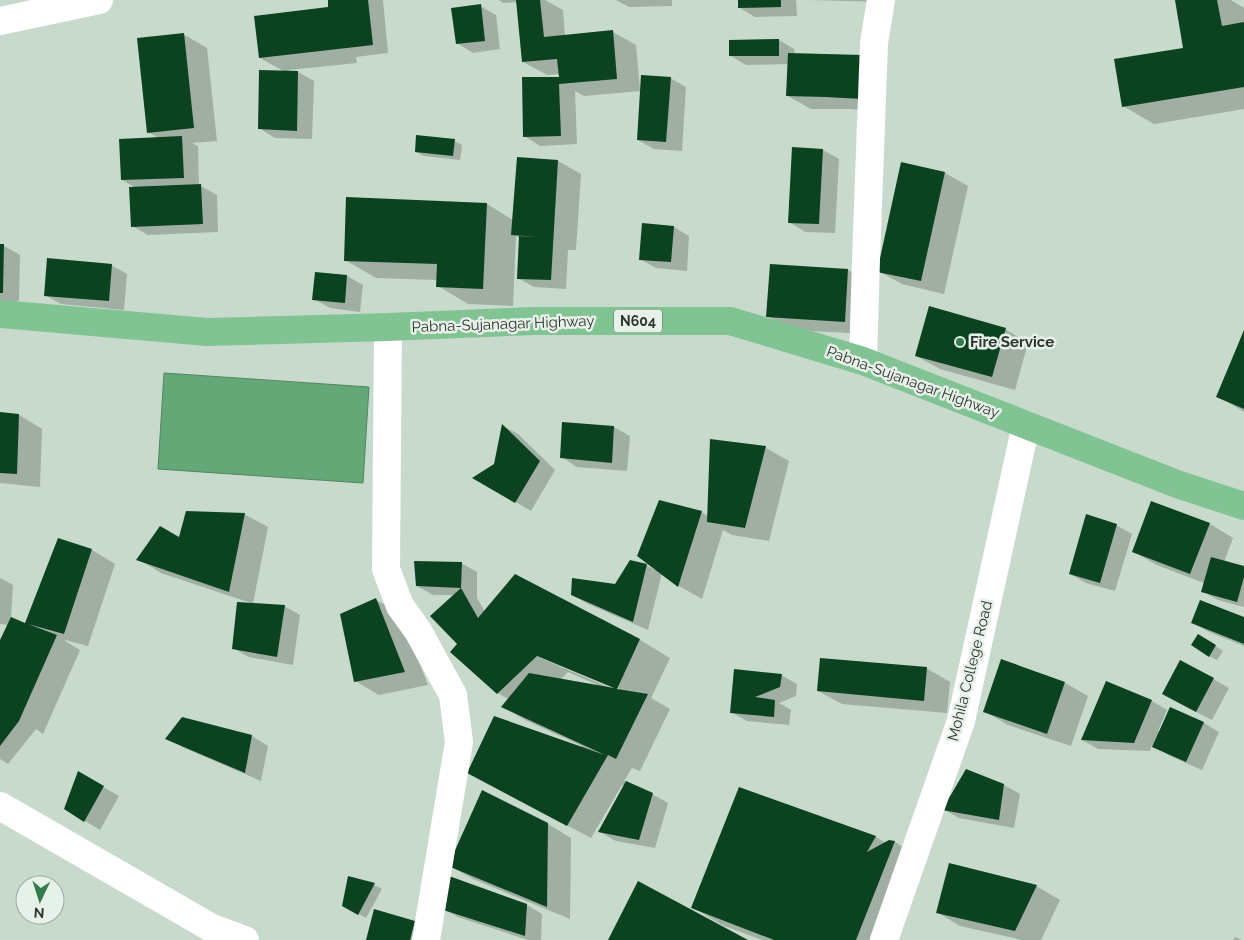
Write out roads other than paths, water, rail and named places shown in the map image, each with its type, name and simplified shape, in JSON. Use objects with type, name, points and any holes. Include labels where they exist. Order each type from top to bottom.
[{"type":"highway","name":"Pabna-Sujanagar Highway","points":[[0,314],[207,332],[534,321],[730,321],[864,361],[1177,484],[1244,506]]},
{"type":"street","points":[[0,21],[99,0]]},
{"type":"street","points":[[864,361],[874,43],[881,0]]},
{"type":"street","points":[[388,327],[386,569],[400,606],[418,631],[453,695],[459,742],[426,940]]},
{"type":"street","name":"Mohila College Road","points":[[884,940],[961,721],[1026,425]]},
{"type":"street","points":[[0,806],[208,933],[245,940]]},
{"type":"place","name":"Fire Service","points":[[960,342]]}]
